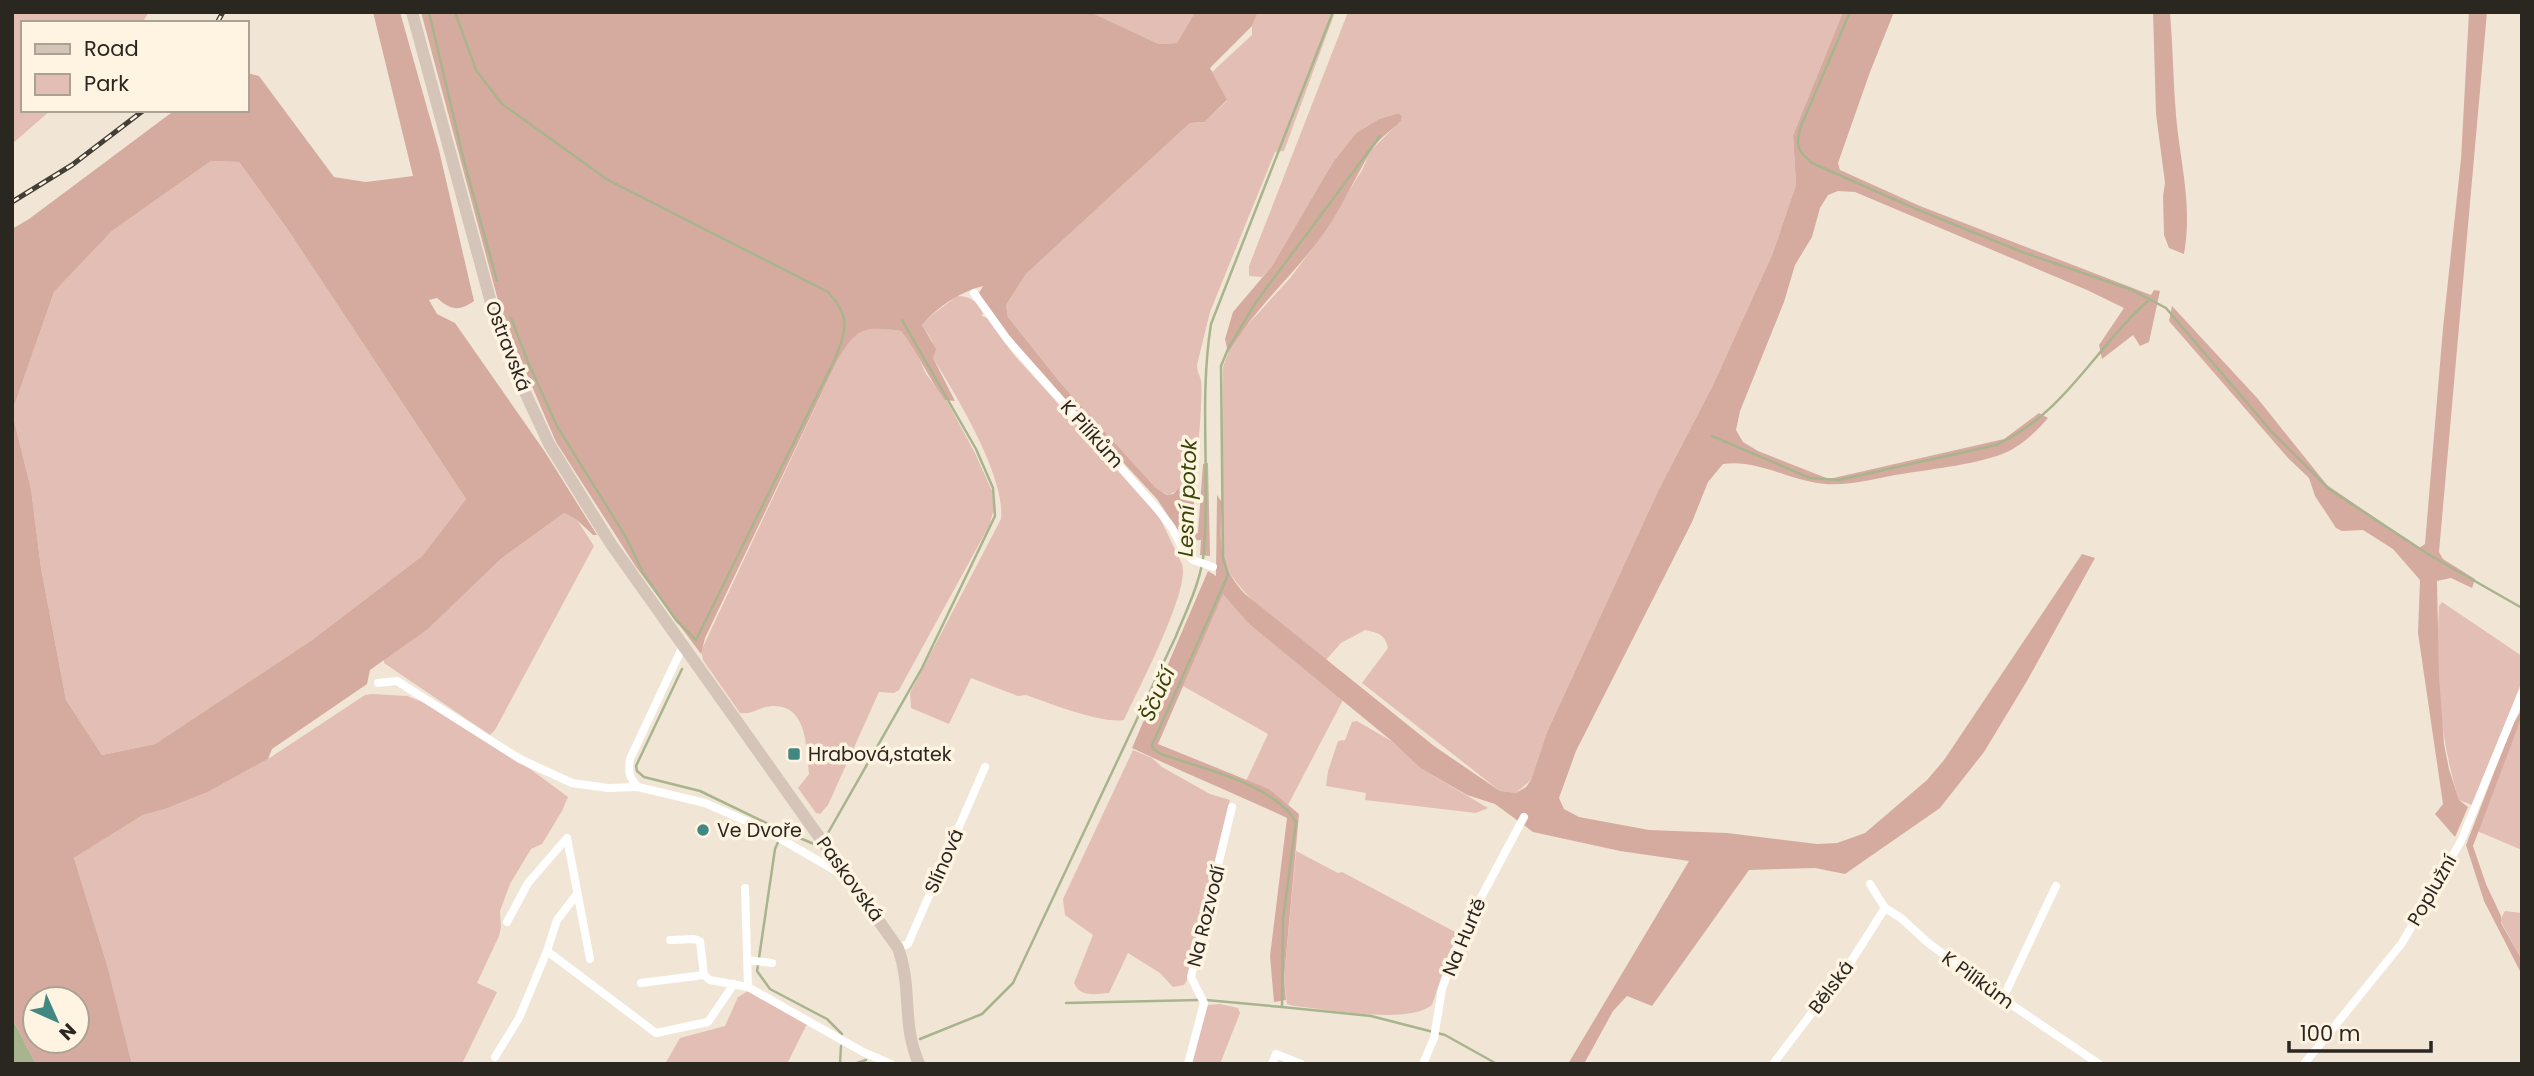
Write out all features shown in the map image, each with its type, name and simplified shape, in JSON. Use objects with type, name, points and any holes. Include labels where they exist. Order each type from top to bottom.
[{"type":"street","name":"Ostravská","points":[[412,12],[493,310],[524,390],[549,444],[576,491],[683,646]]},
{"type":"street","name":"K Pilíkům","points":[[974,293],[1007,339],[1129,474],[1172,528],[1184,551],[1196,561],[1211,565]]},
{"type":"street","points":[[638,788],[628,773],[629,759],[683,646]]},
{"type":"street","name":"Paskovská","points":[[683,646],[898,948],[906,973],[908,1035],[919,1064]]},
{"type":"street","points":[[378,683],[397,681],[520,759],[572,783],[608,788],[638,788],[705,803],[762,828],[836,872],[843,869]]},
{"type":"street","name":"Poplužní","points":[[2304,1064],[2402,943],[2461,841],[2522,693]]},
{"type":"street","name":"Slínová","points":[[898,948],[908,944],[985,767]]},
{"type":"street","name":"Na Rozvodí","points":[[1188,1064],[1204,1003],[1191,977],[1233,807]]},
{"type":"street","name":"Na Hurtě","points":[[1423,1064],[1433,1038],[1442,989],[1462,933],[1524,817]]},
{"type":"street","points":[[507,922],[528,883],[567,838],[590,959]]},
{"type":"street","name":"K Pilíkům","points":[[1870,884],[1885,908],[1901,918],[1927,942],[2099,1064]]},
{"type":"street","points":[[2003,998],[2056,886]]},
{"type":"street","points":[[745,888],[760,962],[748,987]]},
{"type":"street","points":[[495,1058],[519,1018],[557,920],[577,894]]},
{"type":"street","name":"Bělská","points":[[1773,1064],[1852,960],[1885,908]]},
{"type":"street","points":[[670,940],[700,941],[704,975],[710,981],[748,987],[891,1064]]},
{"type":"street","points":[[547,951],[656,1033],[708,1022],[734,984]]},
{"type":"street","points":[[640,983],[704,975]]},
{"type":"street","points":[[1272,1064],[1276,1054],[1301,1064]]},
{"type":"green space","points":[[12,12],[149,12],[143,21],[21,21],[21,112],[49,112],[12,144]]},
{"type":"green space","points":[[1090,12],[1195,12],[1177,43],[1159,44]]},
{"type":"green space","points":[[1258,12],[1335,12],[1284,151],[1275,152],[1210,312],[1197,365],[1201,381],[1201,399],[1195,469],[1185,484],[1168,495],[1156,488],[1063,386],[1008,317],[1006,305],[1026,274],[1190,123],[1205,122],[1227,101],[1212,72],[1252,35],[1252,26]]},
{"type":"green space","points":[[1348,12],[1843,12],[1793,135],[1796,185],[1772,255],[1713,385],[1659,489],[1547,732],[1531,780],[1516,793],[1500,791],[1362,683],[1388,648],[1380,635],[1365,630],[1341,643],[1326,660],[1253,601],[1229,573],[1221,557],[1223,367],[1228,353],[1241,332],[1291,277],[1320,238],[1362,170],[1371,150],[1401,121],[1402,116],[1399,113],[1379,119],[1356,133],[1333,162],[1272,266],[1262,277],[1249,276],[1249,266]]},
{"type":"green space","points":[[211,161],[239,162],[288,230],[466,499],[422,556],[312,640],[155,744],[102,755],[66,700],[41,568],[31,489],[12,412],[54,292],[112,231]]},
{"type":"green space","points":[[957,296],[970,298],[975,302],[983,313],[982,316],[987,318],[1014,355],[1157,512],[1182,564],[1183,577],[1171,617],[1124,720],[1089,716],[1026,695],[1018,696],[971,678],[949,724],[911,708],[910,693],[1001,519],[996,481],[988,459],[966,414],[933,358],[932,341],[922,325]]},
{"type":"green space","points":[[875,327],[901,331],[914,347],[926,374],[948,403],[975,453],[992,491],[994,509],[989,526],[899,690],[894,693],[879,692],[828,805],[820,814],[816,813],[798,788],[809,774],[806,741],[799,720],[784,708],[773,706],[740,713],[703,660],[701,651],[837,361],[856,334]]},
{"type":"green space","points":[[564,513],[577,520],[594,546],[490,735],[384,663],[384,658],[428,629],[502,558]]},
{"type":"green space","points":[[1223,593],[1248,623],[1343,700],[1288,805],[1269,789],[1246,781],[1268,734],[1183,686]]},
{"type":"green space","points":[[2442,602],[2522,656],[2522,681],[2472,805],[2459,800],[2443,728],[2438,655],[2439,606]]},
{"type":"green space","points":[[365,695],[407,696],[425,703],[533,771],[568,797],[542,844],[531,849],[510,884],[500,911],[499,936],[477,983],[497,992],[462,1064],[132,1064],[108,968],[74,858],[143,815],[208,792],[268,759]]},
{"type":"green space","points":[[2522,716],[2522,850],[2477,831]]},
{"type":"green space","points":[[1357,721],[1393,742],[1420,768],[1488,808],[1476,813],[1365,800],[1366,793],[1326,786],[1338,741],[1345,740],[1352,722]]},
{"type":"green space","points":[[1133,750],[1152,758],[1162,767],[1210,794],[1230,800],[1184,985],[1173,987],[1160,973],[1128,953],[1109,993],[1089,994],[1080,991],[1074,983],[1093,935],[1065,915],[1063,899]]},
{"type":"green space","points":[[1296,851],[1338,873],[1342,872],[1459,934],[1432,1005],[1420,1011],[1386,1015],[1287,1004],[1284,978]]},
{"type":"green space","points":[[2505,911],[2522,913],[2522,960],[2500,920]]},
{"type":"green space","points":[[748,991],[807,1024],[787,1064],[665,1064],[680,1038],[725,1026],[738,997]]},
{"type":"green space","points":[[1220,1004],[1238,1008],[1240,1013],[1220,1064],[1191,1064],[1208,1005]]},
{"type":"shaded area","points":[[373,12],[400,12],[439,150],[474,301],[455,308],[437,298],[429,300],[437,314],[455,323],[545,452],[597,535],[593,535],[577,520],[564,513],[502,558],[428,629],[370,670],[367,684],[272,749],[268,759],[208,792],[143,815],[74,858],[108,968],[132,1064],[36,1064],[31,1055],[91,1055],[91,985],[21,985],[21,1035],[12,1018],[12,412],[12,229],[172,112],[248,112],[248,73],[259,76],[334,177],[366,182],[413,176]],"holes":[[[211,161],[239,162],[288,230],[466,499],[422,556],[312,640],[155,744],[102,755],[66,700],[41,568],[31,489],[12,412],[54,292],[112,231]]]},
{"type":"shaded area","points":[[421,12],[1090,12],[1159,44],[1177,43],[1195,12],[1258,12],[1252,26],[1210,68],[1227,100],[1205,122],[1190,123],[1026,274],[1006,305],[1008,317],[1063,386],[1156,488],[1167,495],[1173,494],[1194,474],[1194,534],[1198,533],[1203,464],[1208,463],[1210,556],[1200,555],[1201,540],[1185,541],[1157,499],[1009,339],[981,299],[979,293],[983,286],[950,301],[922,325],[936,349],[933,358],[955,401],[945,400],[901,331],[869,329],[850,341],[837,361],[705,638],[701,654],[636,567],[556,442],[503,319]]},
{"type":"shaded area","points":[[1843,12],[1894,12],[1838,163],[1840,170],[1920,206],[2151,295],[2154,290],[2160,291],[2149,342],[2140,346],[2133,335],[2102,359],[2099,345],[2124,308],[1855,192],[1838,191],[1828,195],[1820,208],[1812,237],[1795,265],[1784,302],[1740,411],[1736,430],[1743,442],[1758,451],[1829,479],[2004,439],[2039,413],[2048,418],[2024,442],[1996,456],[1956,466],[1859,482],[1817,483],[1758,466],[1723,464],[1708,482],[1692,522],[1576,751],[1559,798],[1564,809],[1579,817],[1649,830],[1727,833],[1817,844],[1837,843],[1865,833],[1927,780],[1944,760],[2082,554],[2095,558],[2027,681],[1984,752],[1940,808],[1845,874],[1815,868],[1749,870],[1652,1006],[1627,996],[1613,1011],[1584,1064],[1568,1064],[1689,861],[1620,851],[1533,832],[1495,804],[1467,795],[1420,768],[1393,742],[1248,623],[1223,594],[1158,744],[1269,789],[1299,814],[1284,978],[1286,1000],[1274,1002],[1270,956],[1287,818],[1132,748],[1208,571],[1216,576],[1217,495],[1222,502],[1221,540],[1225,562],[1245,594],[1434,746],[1500,791],[1516,793],[1526,787],[1531,780],[1547,732],[1659,489],[1713,385],[1772,255],[1796,185],[1793,135]]},
{"type":"shaded area","points":[[2153,12],[2170,12],[2176,115],[2187,219],[2184,254],[2169,248],[2164,235],[2165,183],[2156,114]]},
{"type":"shaded area","points":[[2469,12],[2487,12],[2439,552],[2443,559],[2475,579],[2472,588],[2451,578],[2437,581],[2439,677],[2444,744],[2459,800],[2468,807],[2455,837],[2435,814],[2443,804],[2418,633],[2420,580],[2393,549],[2363,530],[2342,531],[2336,528],[2315,496],[2309,478],[2288,458],[2169,321],[2172,306],[2258,399],[2327,485],[2419,548],[2425,544],[2443,328],[2461,159]]},
{"type":"shaded area","points":[[1399,113],[1402,116],[1401,121],[1374,147],[1319,240],[1260,309],[1228,353],[1225,339],[1233,312],[1272,266],[1333,162],[1356,133],[1379,119]]},
{"type":"shaded area","points":[[2522,709],[2522,716],[2473,846],[2501,916],[2501,923],[2522,960],[2522,975],[2484,901],[2466,845],[2512,726]]},
{"type":"shaded area","points":[[12,1018],[21,1035],[21,1055],[31,1055],[36,1064],[12,1064]]},
{"type":"waterway","points":[[429,12],[463,157],[497,281]]},
{"type":"waterway","points":[[455,12],[476,70],[502,104],[608,180],[828,292],[844,317],[844,333],[834,361],[696,640],[676,620],[643,573],[627,539],[557,426],[511,318]]},
{"type":"waterway","name":"Lesní potok","points":[[920,1039],[982,1014],[1013,983],[1189,605],[1204,550],[1205,408],[1211,324],[1333,12]]},
{"type":"waterway","points":[[1850,12],[1799,132],[1800,151],[1807,159],[1916,209],[2022,252],[2132,290],[2166,308],[2272,432],[2329,489],[2431,556],[2522,608]]},
{"type":"waterway","name":"Ščučí","points":[[1380,136],[1256,302],[1221,366],[1223,557],[1228,575],[1152,745],[1153,749],[1161,754],[1254,787],[1285,808],[1296,822],[1283,919],[1282,1007],[1371,1016],[1445,1035],[1497,1064]]},
{"type":"waterway","points":[[1712,436],[1810,478],[1839,480],[1996,445],[2020,432],[2061,397],[2150,299]]},
{"type":"waterway","points":[[828,833],[922,668],[995,516],[993,488],[976,449],[902,320]]},
{"type":"waterway","points":[[682,669],[636,766],[637,771],[644,777],[700,791],[783,831],[775,849],[759,958]]},
{"type":"waterway","points":[[783,831],[814,844]]},
{"type":"waterway","points":[[758,965],[757,971],[770,989],[827,1019],[842,1034]]},
{"type":"waterway","points":[[1066,1003],[1199,1000]]},
{"type":"waterway","points":[[1206,1000],[1282,1007]]},
{"type":"waterway","points":[[840,1064],[841,1046]]},
{"type":"waterway","name":"Lesní potok","points":[[854,1064],[866,1060]]},
{"type":"railway","points":[[218,21],[223,12]]},
{"type":"railway","points":[[12,202],[72,165],[141,112]]},
{"type":"place","name":"Hrabová,statek","points":[[794,754]]},
{"type":"place","name":"Ve Dvoře","points":[[703,830]]}]
